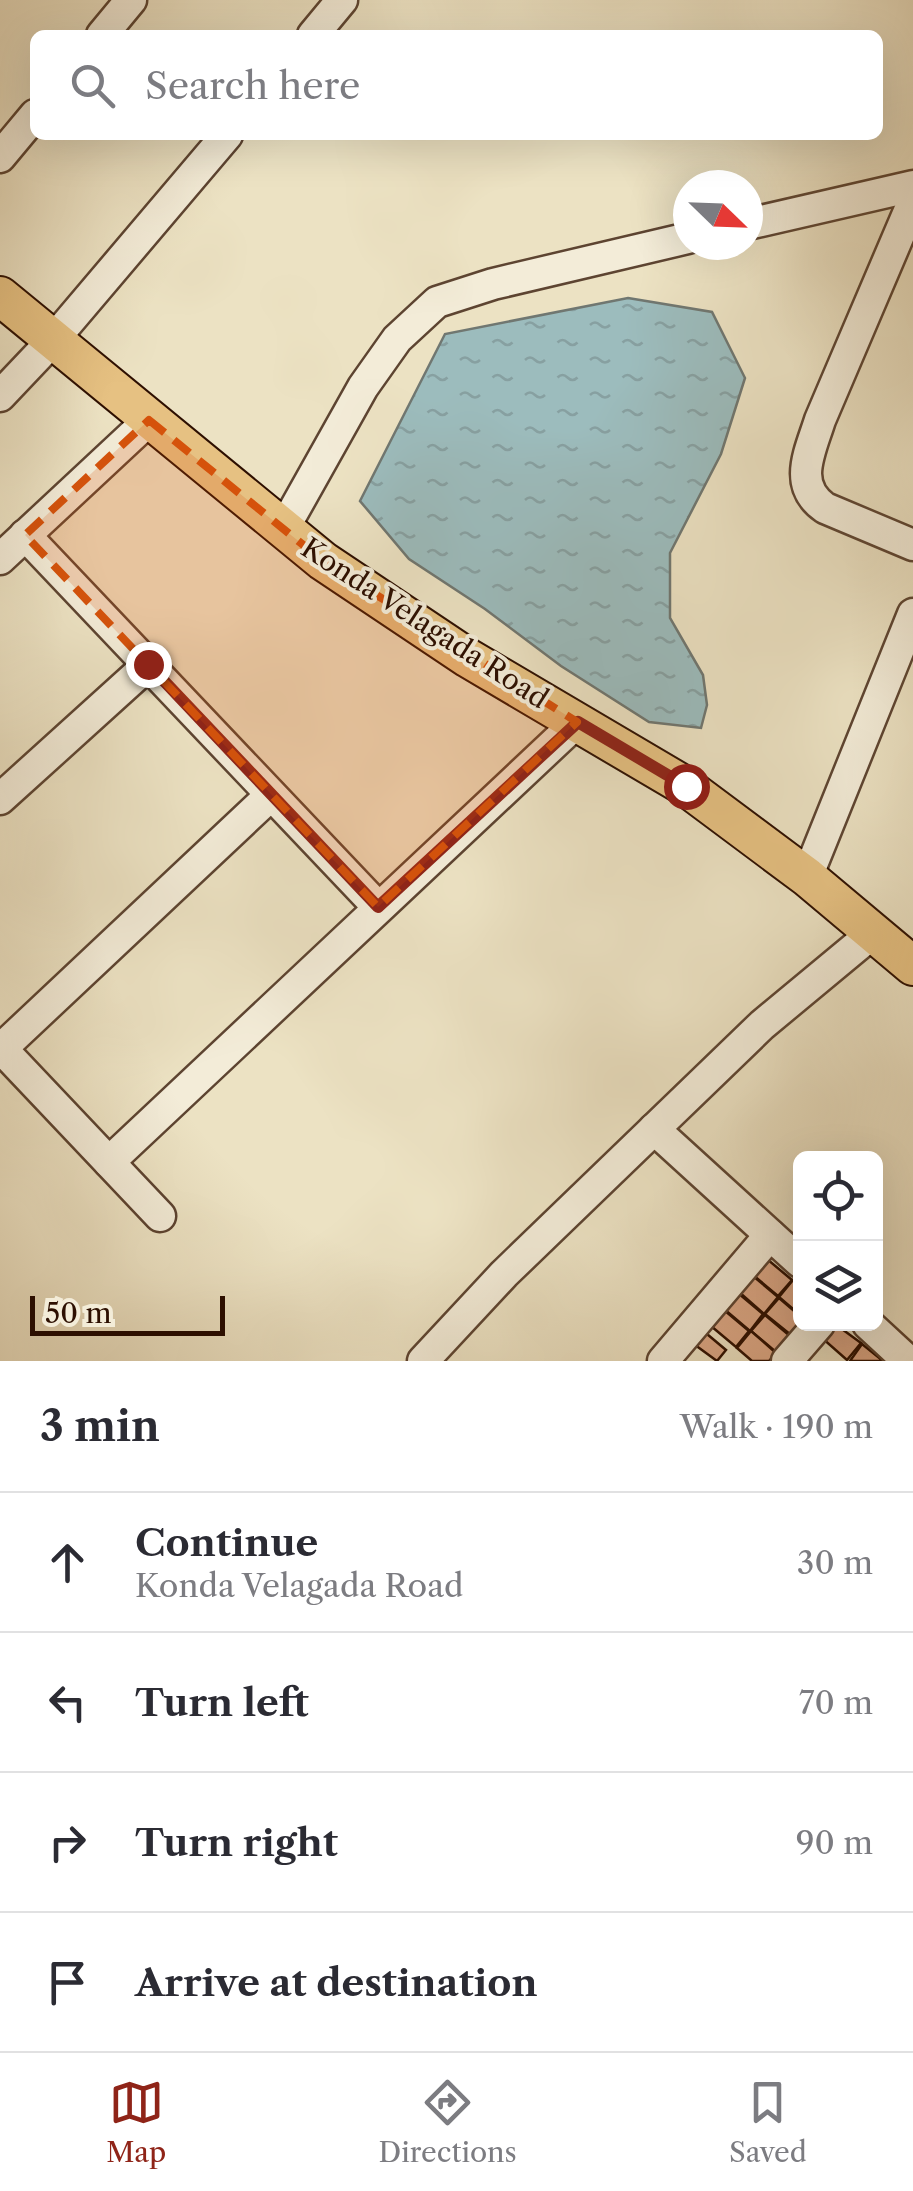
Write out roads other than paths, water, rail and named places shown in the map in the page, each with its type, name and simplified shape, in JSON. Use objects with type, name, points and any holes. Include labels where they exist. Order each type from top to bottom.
[{"type":"main road","name":"Konda Velagada Road","points":[[0,296],[323,561],[468,658],[686,786],[807,877],[913,966]]},
{"type":"street","points":[[106,30],[131,0]]},
{"type":"street","points":[[317,30],[342,0]]},
{"type":"street","points":[[0,157],[30,121]]},
{"type":"street","points":[[0,396],[54,339],[224,140]]},
{"type":"street","points":[[763,221],[913,186]]},
{"type":"street","points":[[913,202],[820,420],[808,457],[806,482],[812,498],[825,508],[913,545]]},
{"type":"street","points":[[284,528],[363,387],[397,339],[437,302],[492,284],[673,242]]},
{"type":"street","points":[[0,559],[148,420]]},
{"type":"street","points":[[26,535],[378,907]]},
{"type":"street","points":[[807,877],[913,614]]},
{"type":"street","points":[[0,799],[148,664]]},
{"type":"street","points":[[109,1162],[578,722]]},
{"type":"street","points":[[160,1216],[1,1048],[272,794]]},
{"type":"street","points":[[423,1361],[504,1274],[775,1013],[874,932]]},
{"type":"street","points":[[654,1129],[793,1256]]},
{"type":"street","points":[[663,1361],[770,1235]]},
{"type":"street","points":[[787,1361],[813,1331]]},
{"type":"street","points":[[876,1331],[908,1361]]},
{"type":"water","points":[[628,298],[712,312],[745,378],[721,454],[670,553],[670,618],[703,675],[707,705],[701,728],[649,722],[561,666],[409,559],[360,501],[445,334]]}]
